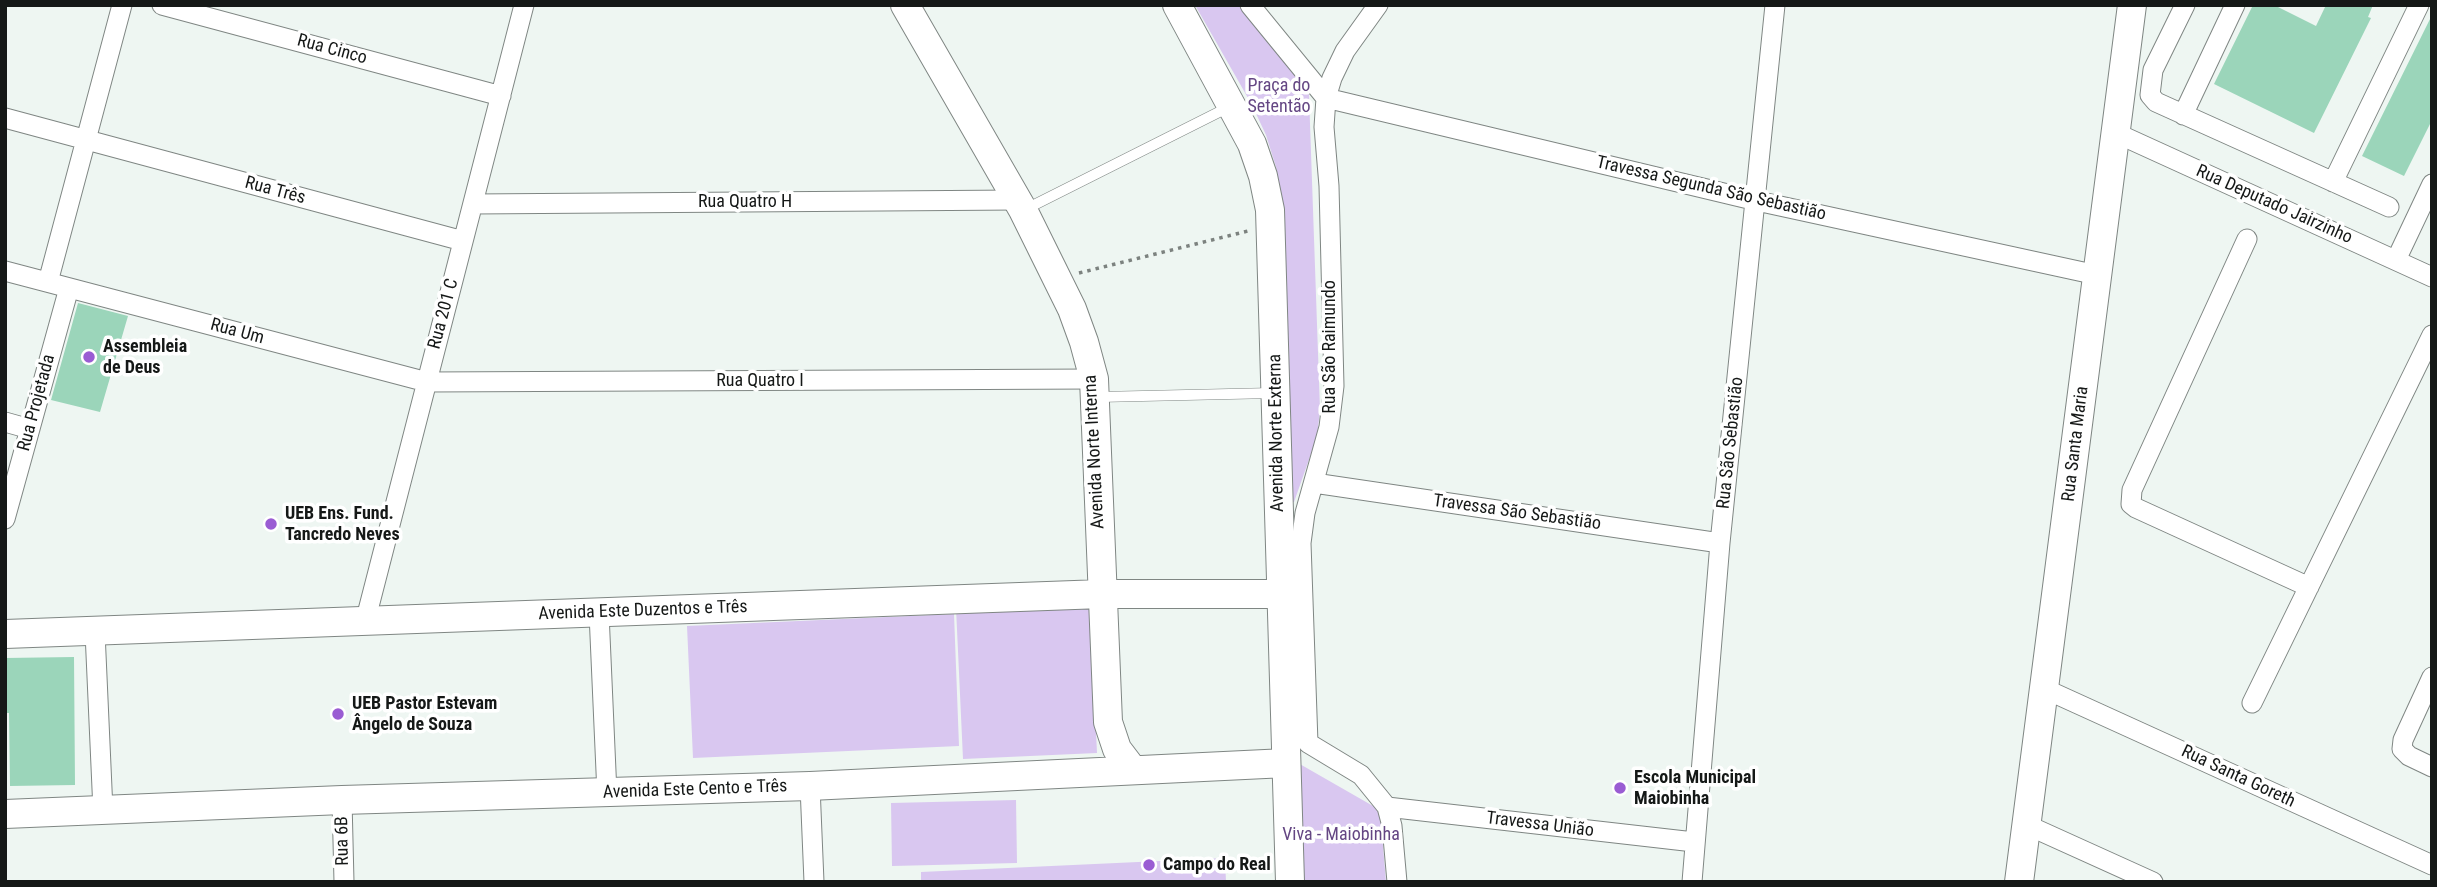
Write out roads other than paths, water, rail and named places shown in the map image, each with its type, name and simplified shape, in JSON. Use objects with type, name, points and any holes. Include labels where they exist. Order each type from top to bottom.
[{"type":"main road","name":"Avenida Norte Interna","points":[[905,5],[1020,205],[1080,331],[1094,388],[1108,722],[1117,749],[1133,770]]},
{"type":"main road","name":"Avenida Norte Externa","points":[[1177,5],[1252,144],[1270,210],[1281,594],[1293,750],[1290,882]]},
{"type":"main road","name":"Rua Santa Maria","points":[[2019,882],[2132,5]]},
{"type":"main road","name":"Avenida Este Duzentos e Três","points":[[5,634],[1102,594],[1281,594]]},
{"type":"main road","name":"Avenida Este Cento e Três","points":[[5,814],[342,800],[607,794],[1133,770],[1293,750]]},
{"type":"street","points":[[48,282],[122,5]]},
{"type":"street","name":"Rua Cinco","points":[[162,5],[501,96]]},
{"type":"street","name":"Rua 201 C","points":[[365,622],[524,5]]},
{"type":"street","points":[[1250,5],[1326,98]]},
{"type":"street","name":"Rua São Raimundo","points":[[1293,750],[1303,525],[1329,427],[1334,386],[1329,186],[1324,127],[1326,98],[1345,51],[1378,5]]},
{"type":"street","name":"Rua São Sebastião","points":[[1692,882],[1720,543],[1775,5]]},
{"type":"street","points":[[2185,5],[2153,70],[2150,95],[2156,102],[2389,207]]},
{"type":"street","points":[[2183,115],[2235,5]]},
{"type":"street","points":[[2333,182],[2419,5]]},
{"type":"street","name":"Travessa Segunda São Sebastião","points":[[1326,98],[1757,201],[2096,275]]},
{"type":"street","name":"Rua Três","points":[[5,118],[463,242]]},
{"type":"street","name":"Rua Deputado Jairzinho","points":[[2116,133],[2432,277]]},
{"type":"street","points":[[2396,260],[2432,184]]},
{"type":"street","name":"Rua Quatro H","points":[[473,204],[1020,205]]},
{"type":"street","points":[[2247,239],[2132,490],[2131,504],[2309,587]]},
{"type":"street","name":"Rua Um","points":[[5,271],[427,382]]},
{"type":"street","name":"Rua Projetada","points":[[5,519],[69,288]]},
{"type":"street","points":[[2252,704],[2432,335]]},
{"type":"street","name":"Rua Quatro I","points":[[427,382],[1094,388]]},
{"type":"street","points":[[5,422],[30,429]]},
{"type":"street","name":"Travessa São Sebastião","points":[[1314,483],[1720,543]]},
{"type":"street","points":[[598,613],[607,794]]},
{"type":"street","points":[[95,632],[103,811]]},
{"type":"street","points":[[2432,677],[2403,740],[2402,749],[2409,756],[2432,767]]},
{"type":"street","name":"Rua Santa Goreth","points":[[2045,689],[2432,865]]},
{"type":"street","points":[[1293,750],[1361,775],[1387,807],[1392,826],[1397,882]]},
{"type":"street","points":[[810,786],[814,882]]},
{"type":"street","name":"Rua 6B","points":[[342,800],[344,882]]},
{"type":"street","name":"Travessa União","points":[[1387,807],[1694,842]]},
{"type":"street","points":[[2027,825],[2153,882]]},
{"type":"lane","points":[[1020,205],[1231,107]]},
{"type":"lane","points":[[1094,388],[1277,392]]},
{"type":"place","name":"Assembleia de Deus","points":[[89,357]]},
{"type":"place","name":"UEB Ens. Fund. Tancredo Neves","points":[[271,524]]},
{"type":"place","name":"UEB Pastor Estevam Ângelo de Souza","points":[[338,714]]},
{"type":"place","name":"Escola Municipal Maiobinha","points":[[1620,788]]},
{"type":"place","name":"Campo do Real","points":[[1149,865]]},
{"type":"park label","name":"Praça do Setentão","points":[[1279,96]]},
{"type":"park label","name":"Viva - Maiobinha","points":[[1341,835]]}]
